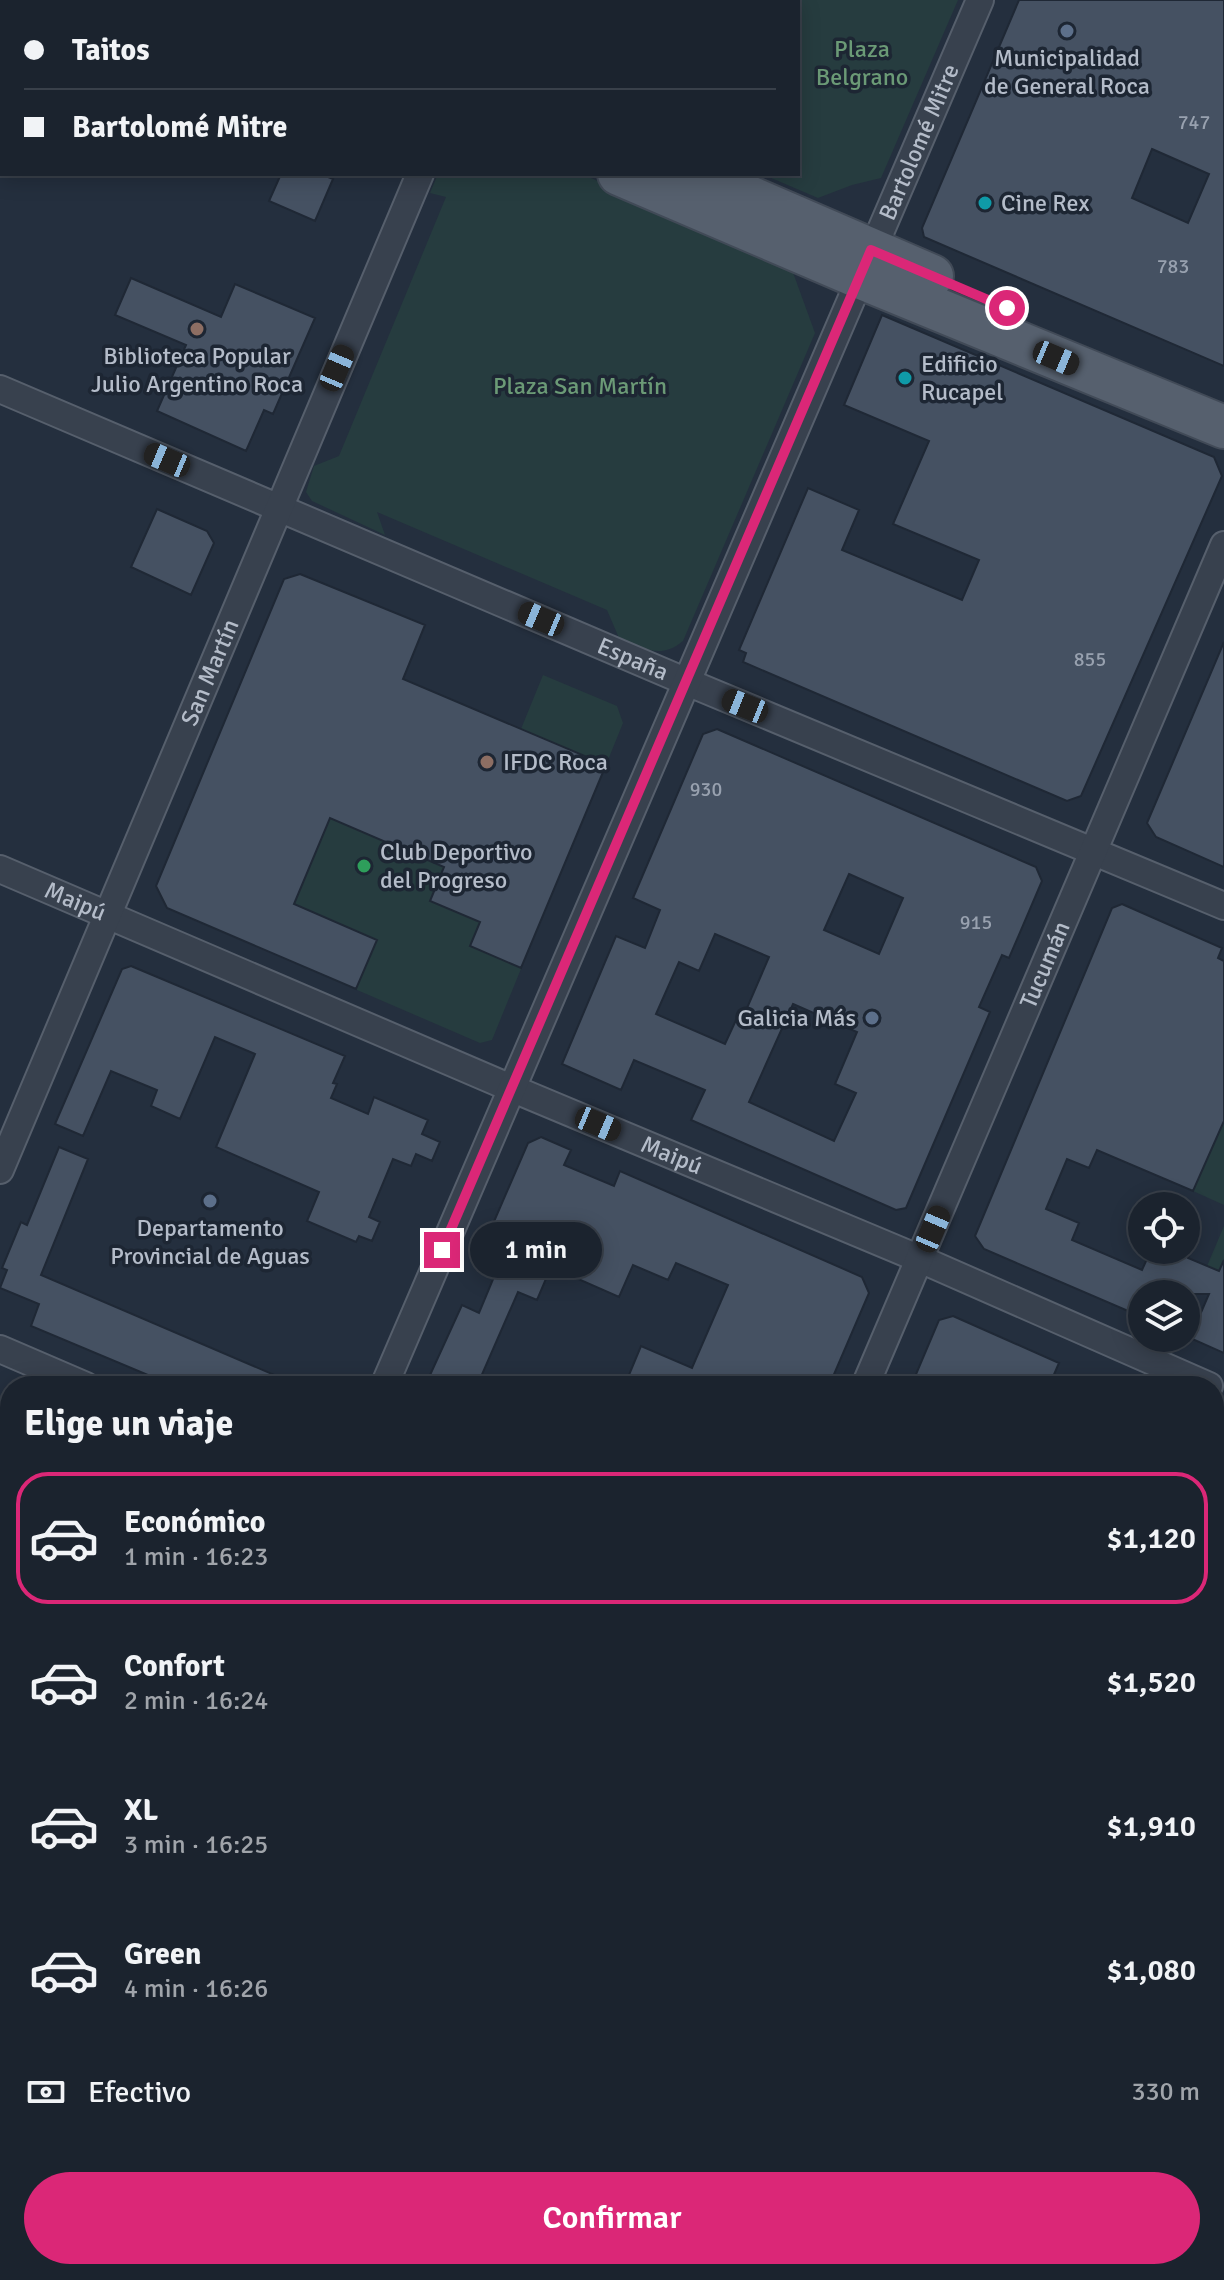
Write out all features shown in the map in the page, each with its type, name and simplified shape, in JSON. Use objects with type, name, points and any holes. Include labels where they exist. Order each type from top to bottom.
[{"type":"main road","points":[[624,176],[1224,401]]},
{"type":"main road","points":[[700,176],[865,264],[1224,427]]},
{"type":"street","name":"Bartolomé Mitre","points":[[388,1376],[980,0]]},
{"type":"street","name":"San Martín","points":[[0,1170],[419,176]]},
{"type":"street","name":"España","points":[[0,389],[687,682],[1224,906]]},
{"type":"street","name":"Tucumán","points":[[869,1376],[1224,545]]},
{"type":"street","name":"Maipú","points":[[0,869],[920,1259],[1187,1376]]},
{"type":"street","points":[[0,1349],[63,1376]]},
{"type":"green space","name":"Plaza Belgrano","points":[[800,0],[958,0],[881,178],[818,198],[767,176],[800,176]]},
{"type":"green space","name":"Plaza San Martín","points":[[437,176],[586,176],[791,267],[815,333],[683,641],[675,647],[652,650],[619,638],[607,610],[377,512],[385,535],[312,501],[306,492],[314,466],[339,456],[446,197],[430,193]]},
{"type":"green space","name":"Club Deportivo del Progreso","points":[[250,662],[571,846],[492,1040],[480,1043],[167,908],[156,886]]},
{"type":"green space","points":[[543,675],[617,706],[623,723],[606,765],[521,729]]},
{"type":"green space","points":[[1224,1121],[1224,1205],[1193,1191]]},
{"type":"green space","points":[[1224,1226],[1224,1274],[1207,1266]]},
{"type":"building","points":[[1019,0],[1224,0],[1224,366],[924,237],[922,228]],"holes":[[[1152,149],[1209,174],[1188,223],[1132,198]]]},
{"type":"building","points":[[280,176],[326,176],[333,179],[315,221],[269,201]]},
{"type":"building","points":[[131,278],[221,317],[235,284],[315,318],[273,414],[264,410],[246,451],[157,411],[186,345],[115,315]]},
{"type":"building","points":[[882,315],[1214,457],[1222,476],[1081,796],[1067,801],[743,662],[746,653],[739,650],[808,488],[859,510],[842,550],[962,600],[979,560],[893,524],[929,441],[844,405]]},
{"type":"building","points":[[157,509],[207,531],[214,543],[191,595],[131,567]]},
{"type":"building","name":"Club Deportivo del Progreso","points":[[300,574],[425,625],[403,679],[606,765],[521,968],[470,946],[480,922],[430,901],[444,867],[330,818],[294,904],[377,940],[356,989],[167,908],[156,886],[284,579]]},
{"type":"building","points":[[1224,642],[1224,867],[1156,837],[1147,823]]},
{"type":"building","points":[[717,729],[1036,867],[1042,881],[1009,958],[1002,955],[979,1007],[990,1012],[906,1208],[896,1210],[691,1120],[705,1090],[634,1060],[621,1090],[562,1064],[616,936],[645,948],[660,910],[633,898],[703,734]],"holes":[[[849,874],[903,898],[879,954],[824,930]],[[715,934],[769,957],[741,1022],[736,1020],[725,1044],[656,1014],[679,962],[699,971]],[[793,1004],[857,1032],[835,1084],[856,1093],[834,1141],[749,1102]]]},
{"type":"building","points":[[1122,904],[1222,948],[1218,958],[1224,961],[1224,1121],[1193,1191],[1097,1150],[1089,1168],[1067,1159],[1046,1209],[1079,1223],[1072,1240],[1142,1270],[1145,1264],[1200,1263],[1219,1271],[1224,1260],[1224,1353],[1200,1342],[1200,1315],[1209,1294],[1200,1294],[1200,1280],[1128,1280],[1128,1311],[984,1249],[975,1236],[1112,908]]},
{"type":"building","points":[[131,966],[345,1056],[333,1083],[337,1084],[331,1098],[368,1114],[374,1097],[428,1120],[422,1134],[440,1142],[432,1161],[416,1154],[411,1166],[393,1159],[369,1217],[380,1222],[372,1241],[359,1236],[356,1242],[307,1221],[319,1192],[216,1147],[255,1054],[215,1037],[180,1119],[151,1106],[157,1090],[111,1071],[83,1136],[55,1124],[122,969]]},
{"type":"building","points":[[541,1137],[571,1150],[564,1165],[614,1186],[620,1171],[862,1277],[869,1293],[833,1376],[628,1376],[641,1346],[692,1368],[728,1285],[676,1263],[668,1280],[633,1265],[619,1297],[551,1267],[537,1300],[518,1292],[481,1376],[430,1376],[462,1305],[479,1313],[506,1248],[486,1240],[528,1143]]},
{"type":"building","points":[[59,1147],[88,1159],[41,1275],[277,1376],[150,1376],[31,1326],[39,1304],[0,1288],[7,1270],[2,1268],[21,1222],[27,1225]]},
{"type":"building","points":[[953,1316],[1059,1363],[1053,1376],[915,1376],[939,1320]]},
{"type":"place","name":"Municipalidad de General Roca","points":[[1067,31]]},
{"type":"place","name":"Cine Rex","points":[[985,203]]},
{"type":"place","name":"Biblioteca Popular Julio Argentino Roca","points":[[197,329]]},
{"type":"place","name":"Edificio Rucapel","points":[[905,378]]},
{"type":"place","name":"IFDC Roca","points":[[487,762]]},
{"type":"place","name":"Club Deportivo del Progreso","points":[[364,866]]},
{"type":"place","name":"Galicia Más","points":[[872,1018]]},
{"type":"place","name":"Departamento Provincial de Aguas","points":[[210,1201]]},
{"type":"route","points":[[442,1250],[871,250],[1007,308]]}]
